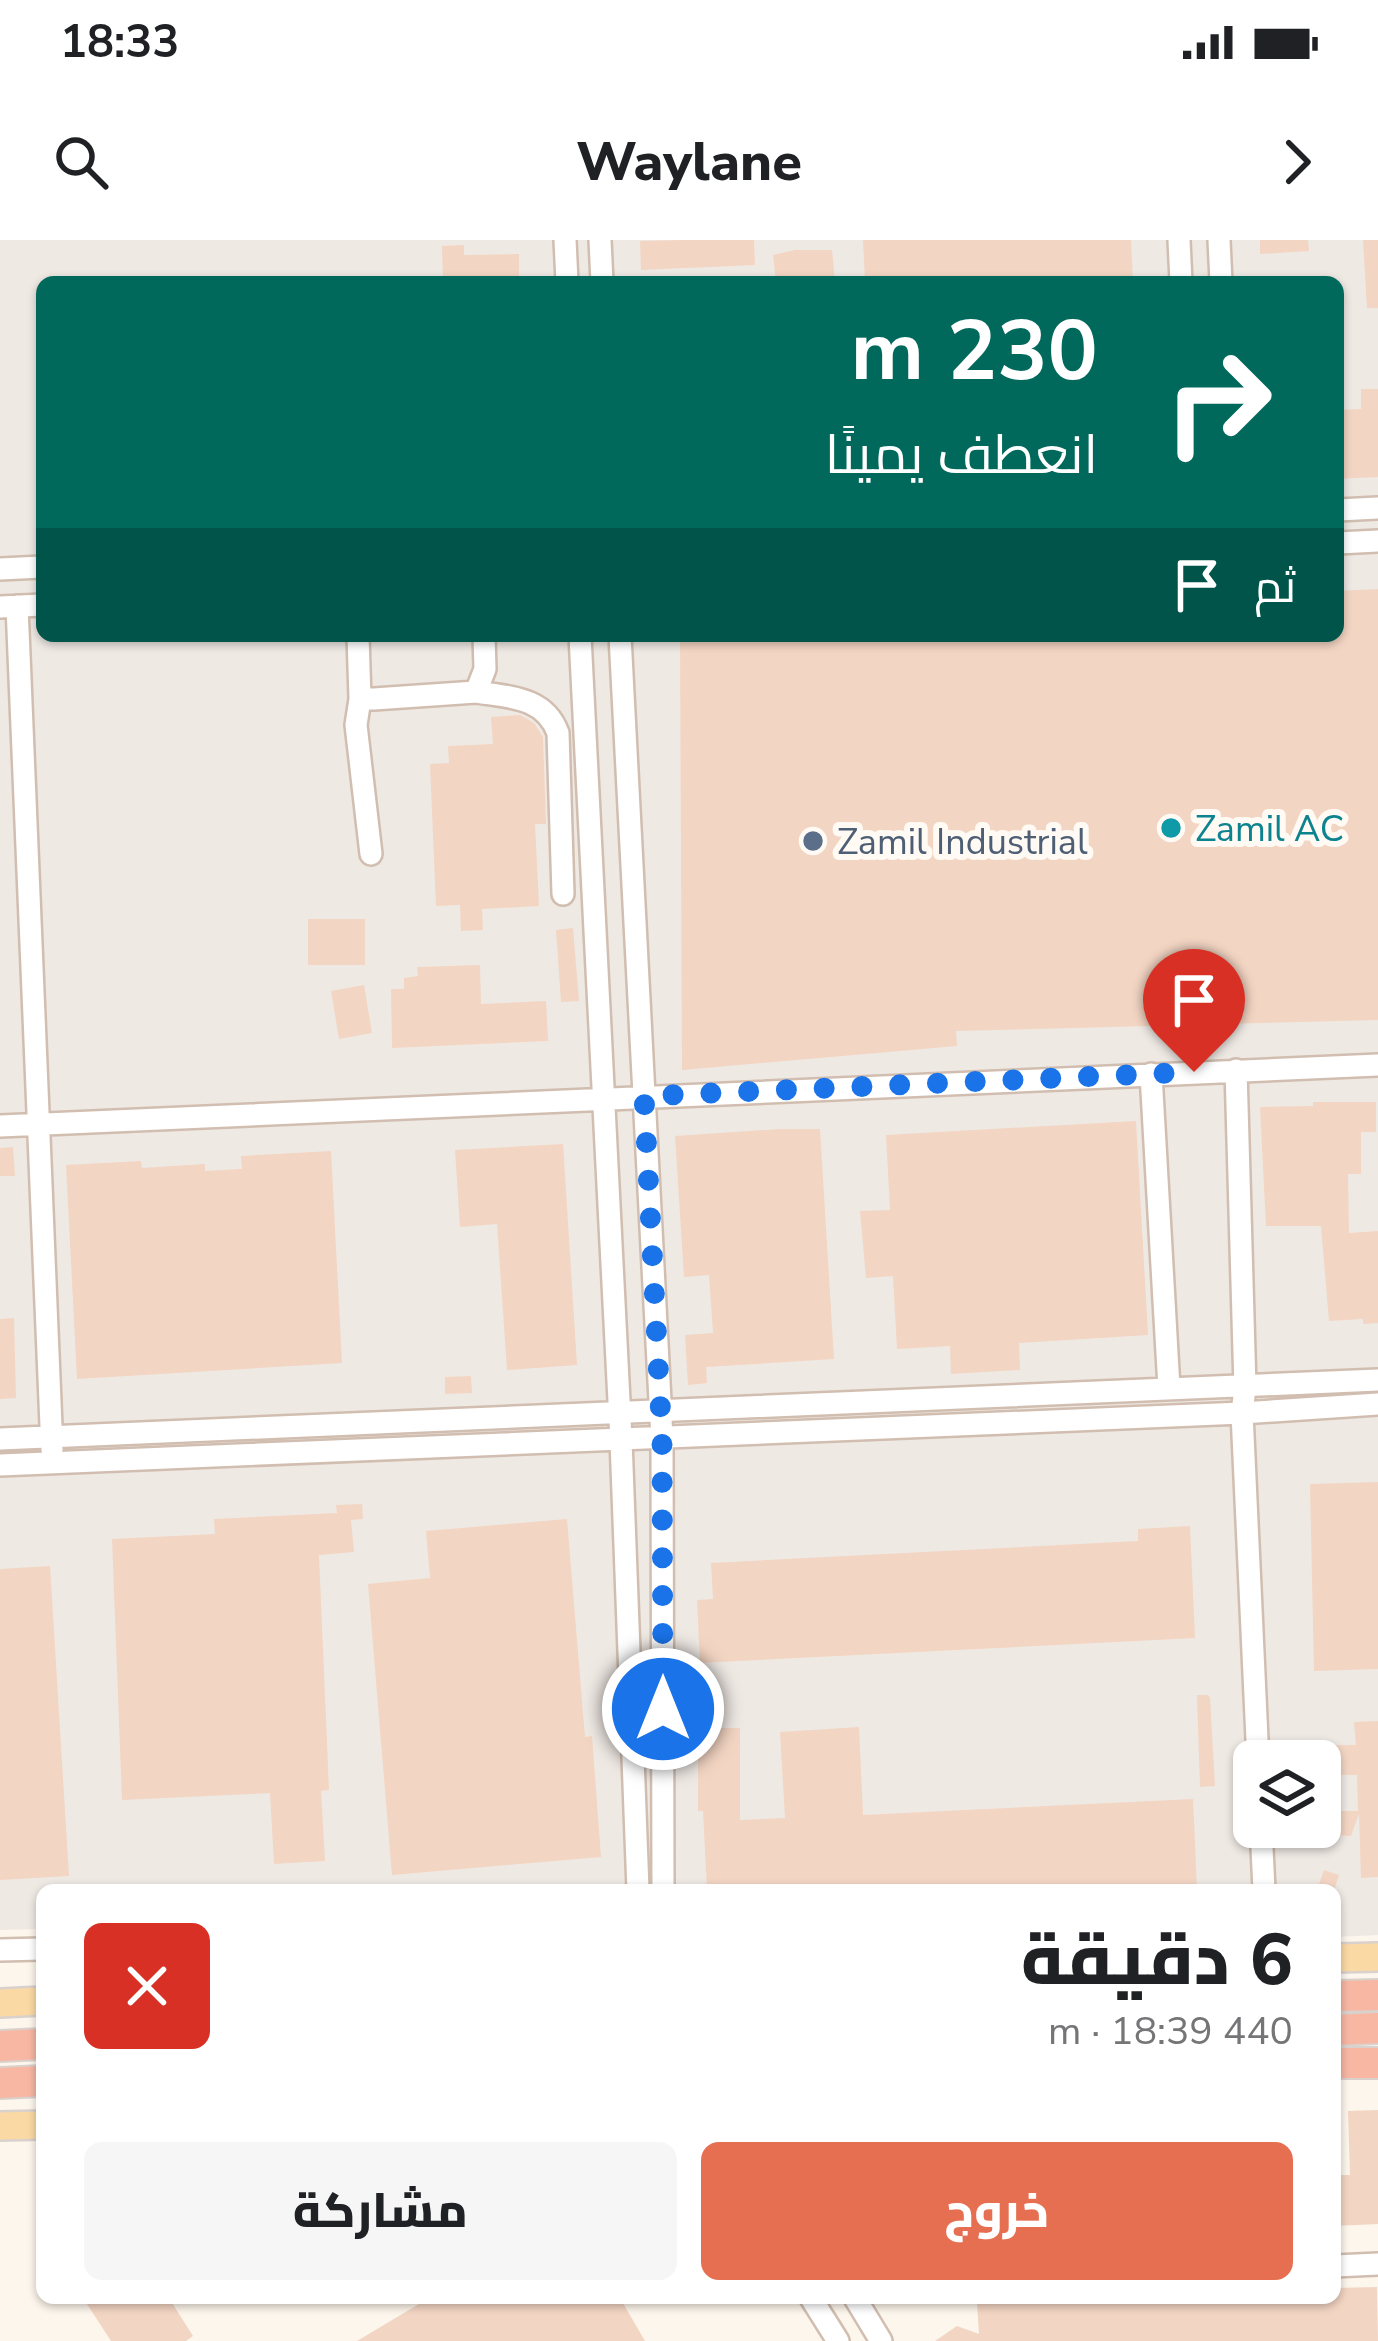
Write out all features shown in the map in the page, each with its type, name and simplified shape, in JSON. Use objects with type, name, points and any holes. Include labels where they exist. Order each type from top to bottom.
[{"type":"highway","points":[[1341,1996],[1378,1995]]},
{"type":"highway","points":[[1341,2030],[1378,2028]]},
{"type":"highway","points":[[0,2046],[36,2044]]},
{"type":"highway","points":[[1341,2065],[1378,2064]]},
{"type":"highway","points":[[0,2083],[36,2081]]},
{"type":"main road","points":[[1341,1958],[1378,1958]]},
{"type":"main road","points":[[0,2003],[36,2001]]},
{"type":"main road","points":[[0,2126],[36,2125]]},
{"type":"street","points":[[565,240],[567,276]]},
{"type":"street","points":[[599,240],[602,276]]},
{"type":"street","points":[[1179,240],[1180,276]]},
{"type":"street","points":[[1219,240],[1221,276]]},
{"type":"street","points":[[1344,510],[1378,508]]},
{"type":"street","points":[[1344,543],[1378,541]]},
{"type":"street","points":[[0,569],[36,567]]},
{"type":"street","points":[[9,606],[53,1463]]},
{"type":"street","points":[[358,642],[356,724],[371,854]]},
{"type":"street","points":[[476,692],[485,669],[484,642]]},
{"type":"street","points":[[580,642],[621,1440],[638,1884]]},
{"type":"street","points":[[620,642],[661,1409],[663,1884]]},
{"type":"street","points":[[360,699],[476,692],[543,708],[558,733],[563,894]]},
{"type":"street","points":[[0,1126],[1378,1065]]},
{"type":"street","points":[[1236,1070],[1242,1413],[1257,1740]]},
{"type":"street","points":[[1151,1074],[1169,1388]]},
{"type":"street","points":[[0,1439],[1378,1380]]},
{"type":"street","points":[[0,1465],[1378,1404]]},
{"type":"street","points":[[1262,1848],[1264,1884]]},
{"type":"street","points":[[0,1950],[36,1949]]},
{"type":"street","points":[[1341,2266],[1378,2264]]},
{"type":"street","points":[[815,2304],[838,2341]]},
{"type":"street","points":[[859,2304],[881,2341]]},
{"type":"shaded area","points":[[0,240],[1378,240],[1378,1935],[1341,1937],[1341,1884],[36,1884],[36,1929],[0,1930]]},
{"type":"building","points":[[754,240],[755,265],[641,270],[640,241]]},
{"type":"building","points":[[863,240],[1131,240],[1133,276],[865,276]]},
{"type":"building","points":[[1260,240],[1308,240],[1309,251],[1260,254]]},
{"type":"building","points":[[1363,240],[1378,240],[1378,308],[1367,308]]},
{"type":"building","points":[[464,245],[464,255],[519,254],[519,276],[443,276],[442,246]]},
{"type":"building","points":[[832,250],[834,276],[775,276],[773,255]]},
{"type":"building","points":[[1361,389],[1378,389],[1378,477],[1344,479],[1344,410],[1361,409]]},
{"type":"building","points":[[1378,589],[1378,1020],[956,1031],[957,1046],[682,1070],[680,642],[1344,642],[1344,591]]},
{"type":"building","points":[[520,715],[534,723],[543,737],[546,824],[535,824],[539,906],[482,909],[483,930],[461,931],[460,905],[436,906],[430,764],[449,763],[448,746],[493,744],[491,717]]},
{"type":"building","points":[[308,919],[365,919],[365,965],[308,965]]},
{"type":"building","points":[[573,928],[579,1001],[561,1002],[556,930]]},
{"type":"building","points":[[480,965],[481,1004],[546,1001],[548,1041],[392,1048],[391,989],[404,989],[404,978],[418,976],[417,967]]},
{"type":"building","points":[[364,985],[372,1033],[339,1039],[331,991]]},
{"type":"building","points":[[1313,1102],[1376,1102],[1376,1132],[1361,1132],[1361,1174],[1348,1174],[1349,1233],[1378,1231],[1378,1323],[1329,1321],[1321,1226],[1266,1226],[1260,1107],[1313,1106]]},
{"type":"building","points":[[1136,1121],[1148,1335],[1019,1343],[1020,1370],[951,1374],[950,1346],[897,1349],[893,1276],[866,1278],[860,1211],[890,1210],[886,1135]]},
{"type":"building","points":[[820,1129],[834,1359],[706,1367],[707,1383],[688,1385],[685,1335],[713,1333],[709,1275],[684,1277],[675,1136]]},
{"type":"building","points":[[563,1144],[577,1365],[507,1370],[497,1224],[460,1227],[455,1150]]},
{"type":"building","points":[[13,1147],[15,1176],[0,1176],[0,1148]]},
{"type":"building","points":[[331,1151],[342,1363],[77,1379],[66,1165],[141,1161],[142,1168],[205,1164],[205,1171],[242,1169],[241,1156]]},
{"type":"building","points":[[14,1318],[16,1398],[0,1399],[0,1319]]},
{"type":"building","points":[[471,1376],[472,1393],[445,1394],[445,1377]]},
{"type":"building","points":[[1378,1482],[1378,1669],[1314,1671],[1310,1484]]},
{"type":"building","points":[[362,1504],[363,1519],[351,1520],[354,1552],[319,1555],[329,1790],[321,1791],[325,1861],[274,1864],[270,1793],[122,1800],[112,1539],[215,1534],[214,1519],[337,1513],[336,1505]]},
{"type":"building","points":[[567,1519],[585,1737],[592,1736],[601,1857],[392,1875],[368,1584],[430,1578],[426,1531]]},
{"type":"building","points":[[1190,1526],[1195,1638],[700,1663],[697,1600],[713,1599],[711,1563],[1138,1541],[1138,1529]]},
{"type":"building","points":[[50,1566],[69,1876],[0,1880],[0,1569]]},
{"type":"building","points":[[1197,1695],[1210,1698],[1215,1786],[1200,1787]]},
{"type":"building","points":[[1378,1721],[1378,1877],[1361,1878],[1359,1814],[1351,1836],[1341,1835],[1341,1811],[1358,1811],[1357,1775],[1341,1775],[1341,1745],[1356,1745],[1354,1722]]},
{"type":"building","points":[[859,1727],[863,1815],[1193,1799],[1197,1884],[707,1884],[703,1811],[698,1811],[698,1728],[740,1728],[740,1820],[785,1818],[780,1732]]},
{"type":"building","points":[[1324,1870],[1339,1875],[1336,1884],[1319,1884]]},
{"type":"building","points":[[1378,2110],[1378,2224],[1341,2226],[1341,2175],[1350,2175],[1348,2111]]},
{"type":"building","points":[[1377,2287],[1378,2341],[935,2341],[957,2326],[979,2334],[977,2304],[1341,2304],[1341,2288]]},
{"type":"building","points":[[87,2304],[173,2304],[193,2336],[186,2341],[111,2341]]},
{"type":"building","points":[[419,2304],[623,2304],[645,2341],[357,2341]]},
{"type":"place","name":"Zamil AC","points":[[1171,828]]},
{"type":"place","name":"Zamil Industrial","points":[[813,841]]},
{"type":"route","points":[[663,1709],[662,1439],[644,1096],[1194,1072]]}]
